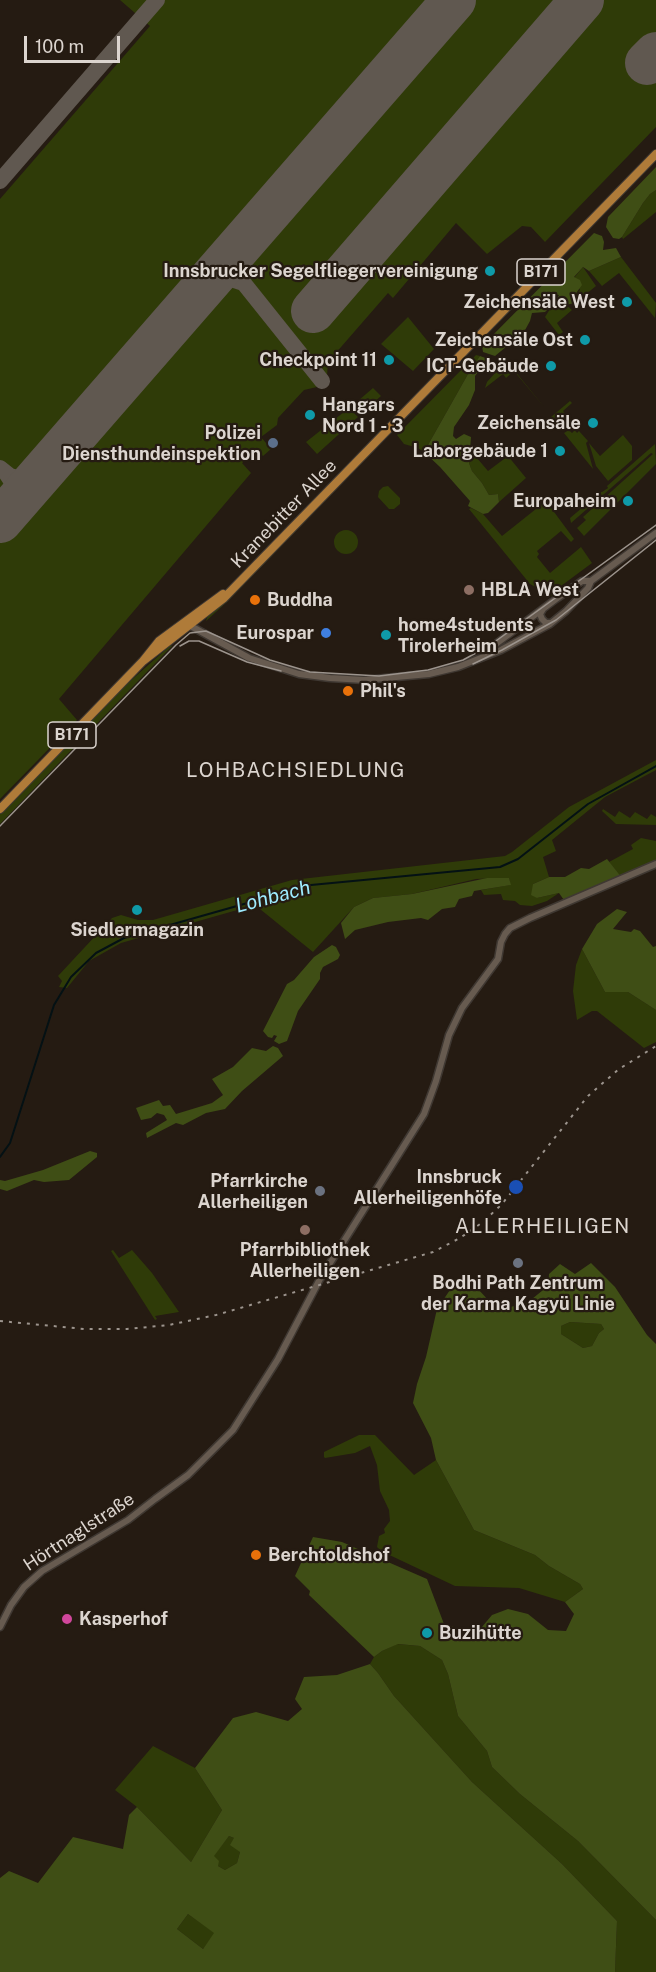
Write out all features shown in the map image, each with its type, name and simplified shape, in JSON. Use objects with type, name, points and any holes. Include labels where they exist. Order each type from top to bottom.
[{"type":"main road","name":"Kranebitter Allee","points":[[0,808],[143,661],[159,641],[187,624],[236,585],[656,154]]},
{"type":"street","points":[[187,624],[253,660],[288,671],[321,677],[380,680],[422,676],[458,667],[501,650],[554,620],[588,588],[591,581],[656,532]]},
{"type":"street","points":[[489,653],[496,643],[582,581],[591,581]]},
{"type":"street","points":[[544,608],[553,608],[554,620]]},
{"type":"street","points":[[544,608],[541,617],[543,622],[554,620]]},
{"type":"street","name":"Hörtnaglstraße","points":[[0,1627],[21,1591],[42,1571],[128,1520],[188,1475],[240,1421],[278,1359],[320,1279],[424,1114],[449,1035],[462,1008],[498,958],[501,942],[510,928],[656,864]]},
{"type":"green space","points":[[120,0],[656,0],[656,127],[545,242],[531,227],[522,226],[487,254],[456,223],[393,298],[388,293],[328,362],[327,376],[317,387],[304,390],[278,418],[277,425],[261,437],[271,449],[263,456],[255,453],[242,463],[251,473],[59,699],[77,720],[0,799],[0,199],[150,26]]},
{"type":"green space","points":[[656,157],[656,160],[206,621],[208,615]]},
{"type":"green space","points":[[656,167],[656,190],[643,203],[622,237],[613,238],[606,227],[608,217]]},
{"type":"green space","points":[[656,190],[656,212],[623,239],[622,237],[643,203]]},
{"type":"green space","points":[[594,233],[602,236],[603,250],[616,248],[621,257],[589,271],[583,267],[574,277],[580,280],[582,285],[574,296],[575,303],[550,308],[559,295],[552,294],[548,298],[549,308],[545,312],[532,313],[524,332],[495,356],[483,352],[482,346]]},
{"type":"green space","points":[[621,257],[656,303],[655,318],[619,273],[602,286],[589,271]]},
{"type":"green space","points":[[583,267],[596,286],[575,303],[574,296],[580,290],[574,278]]},
{"type":"green space","points":[[566,305],[572,310],[557,323],[563,332],[559,335],[545,317],[550,309]]},
{"type":"green space","points":[[408,317],[434,349],[413,371],[381,344]]},
{"type":"green space","points":[[476,355],[480,356],[424,452],[404,444],[397,435]]},
{"type":"green space","points":[[480,356],[495,364],[489,373],[484,370],[475,376],[475,390],[469,405],[454,427],[453,436],[456,439],[464,434],[471,437],[469,463],[472,471],[489,495],[498,494],[499,502],[488,513],[483,514],[468,506],[470,501],[424,452]]},
{"type":"green space","points":[[504,363],[514,370],[545,408],[514,371],[506,378],[503,374],[485,388],[487,382]]},
{"type":"green space","points":[[373,388],[381,396],[360,415],[352,406]]},
{"type":"green space","points":[[570,401],[572,403],[563,411],[572,422],[562,431],[551,417]]},
{"type":"green space","points":[[349,408],[358,417],[317,454],[306,442]]},
{"type":"green space","points":[[569,430],[572,433],[575,430],[577,433],[579,431],[588,441],[586,443],[593,469],[564,433]]},
{"type":"green space","points":[[623,435],[632,446],[632,460],[608,481],[596,466],[589,443],[600,456]]},
{"type":"green space","points":[[655,444],[656,464],[584,536],[577,528],[586,520],[583,517],[653,454],[651,453],[571,523],[570,518],[608,488],[607,486]]},
{"type":"green space","points":[[471,451],[488,471],[508,456],[526,478],[499,502],[498,494],[489,495],[472,471],[469,463]]},
{"type":"green space","points":[[388,486],[400,498],[400,504],[394,509],[389,509],[378,497],[379,491]]},
{"type":"green space","points":[[546,501],[574,539],[571,542],[561,531],[537,551],[539,554],[537,557],[550,573],[581,547],[592,563],[561,586],[552,596],[530,584],[469,509],[483,514],[502,536]]},
{"type":"green space","points":[[346,530],[354,534],[358,542],[354,550],[346,554],[338,550],[334,542],[338,534]]},
{"type":"green space","points":[[171,645],[0,824],[0,813],[120,690]]},
{"type":"green space","points":[[656,760],[656,770],[605,797],[552,840],[556,851],[543,857],[549,877],[533,884],[537,898],[559,893],[547,901],[532,906],[520,905],[515,901],[503,900],[501,894],[484,895],[481,890],[510,885],[509,878],[476,879],[412,894],[373,898],[354,907],[313,952],[255,905],[121,943],[89,961],[67,988],[59,987],[62,981],[58,976],[112,918],[121,915],[138,920],[153,920],[292,880],[505,856],[569,807]]},
{"type":"green space","points":[[603,809],[615,817],[619,811],[630,818],[635,812],[647,819],[651,814],[656,817],[656,825],[616,824],[602,811]]},
{"type":"green space","points":[[641,838],[656,841],[656,864],[623,879],[609,862],[633,849],[631,845]]},
{"type":"green space","points":[[607,859],[623,879],[566,903],[559,893],[537,898],[531,895],[533,884],[549,877],[565,877],[581,868],[589,869]]},
{"type":"green space","points":[[487,878],[509,878],[511,885],[474,891],[472,896],[459,899],[455,907],[442,909],[428,920],[421,918],[388,922],[355,930],[345,939],[341,923],[354,907],[373,898],[412,894]]},
{"type":"green space","points":[[617,909],[627,912],[613,929],[640,931],[653,947],[656,946],[656,1010],[628,992],[605,992],[582,949],[597,924]]},
{"type":"green space","points":[[332,945],[336,947],[340,955],[338,959],[323,967],[320,979],[298,1011],[287,1041],[279,1044],[274,1041],[277,1036],[268,1037],[263,1031],[287,984],[294,980],[314,957]]},
{"type":"green space","points":[[582,949],[605,992],[628,992],[656,1010],[656,1042],[644,1048],[597,1011],[592,1011],[577,1020],[573,991],[576,965]]},
{"type":"green space","points":[[273,1046],[278,1048],[283,1056],[242,1091],[225,1109],[206,1113],[183,1125],[176,1123],[147,1138],[146,1133],[167,1120],[164,1115],[157,1113],[151,1118],[141,1120],[136,1108],[159,1100],[163,1106],[170,1105],[176,1114],[212,1103],[223,1095],[212,1079],[233,1067],[252,1048],[266,1051]]},
{"type":"green space","points":[[90,1151],[97,1153],[97,1157],[69,1180],[44,1182],[34,1180],[7,1191],[0,1189],[0,1180],[5,1181],[43,1170]]},
{"type":"green space","points":[[113,1250],[119,1258],[132,1250],[152,1273],[179,1312],[155,1316],[157,1319],[155,1320],[111,1251]]},
{"type":"green space","points":[[591,1263],[615,1287],[647,1335],[656,1344],[656,1920],[578,1841],[520,1794],[492,1767],[487,1751],[458,1716],[448,1674],[442,1660],[420,1646],[398,1644],[374,1657],[309,1595],[310,1591],[295,1576],[313,1537],[342,1542],[427,1579],[444,1624],[476,1634],[492,1615],[508,1609],[528,1614],[548,1630],[566,1631],[574,1614],[565,1602],[583,1589],[580,1584],[535,1555],[474,1530],[436,1460],[431,1438],[413,1403],[437,1309],[452,1287],[466,1276],[490,1302],[506,1308],[527,1303],[548,1286],[549,1274],[560,1264],[575,1274]],"holes":[[[570,1322],[601,1324],[604,1329],[592,1346],[583,1348],[561,1334],[561,1326]]]},
{"type":"green space","points":[[570,1322],[601,1324],[604,1329],[592,1346],[583,1348],[561,1334],[561,1326]]},
{"type":"green space","points":[[359,1435],[375,1435],[414,1475],[436,1460],[474,1530],[535,1555],[580,1584],[583,1589],[565,1602],[519,1588],[455,1586],[381,1551],[377,1547],[379,1536],[385,1533],[384,1529],[390,1521],[389,1510],[380,1491],[377,1465],[370,1446],[355,1453],[324,1457],[324,1452]]},
{"type":"green space","points":[[397,1644],[420,1646],[442,1660],[448,1674],[458,1716],[487,1751],[492,1767],[520,1794],[578,1841],[656,1920],[656,1972],[615,1972],[617,1921],[562,1864],[472,1782],[394,1696],[370,1664],[374,1657],[382,1651]]},
{"type":"green space","points":[[370,1664],[394,1696],[472,1782],[562,1864],[617,1921],[615,1972],[0,1972],[0,1878],[9,1871],[38,1883],[73,1837],[123,1849],[129,1815],[137,1807],[191,1862],[222,1810],[195,1768],[233,1718],[256,1712],[288,1721],[302,1709],[295,1699],[304,1677],[337,1675]],"holes":[[[229,1836],[234,1838],[230,1845],[240,1852],[237,1863],[225,1870],[218,1866],[219,1861],[214,1856]],[[188,1914],[214,1933],[203,1949],[177,1929]]]},
{"type":"green space","points":[[153,1746],[195,1768],[222,1810],[191,1862],[137,1807],[115,1790]]},
{"type":"green space","points":[[229,1836],[234,1838],[240,1852],[237,1863],[225,1870],[218,1866],[213,1856]]},
{"type":"green space","points":[[188,1914],[215,1933],[203,1949],[177,1929]]},
{"type":"waterway","name":"Lohbach","points":[[0,1157],[10,1143],[54,1005],[71,977],[96,953],[124,938],[311,885],[500,867],[518,859],[588,804],[656,766]]},
{"type":"taxiway","points":[[0,181],[157,0]]},
{"type":"taxiway","points":[[242,243],[236,259],[238,276],[322,381]]},
{"type":"taxiway","points":[[199,293],[213,281],[220,279],[231,279],[243,283]]},
{"type":"taxiway","points":[[0,468],[10,476],[21,479],[33,478],[46,468]]},
{"type":"taxiway","points":[[6,473],[12,482],[14,496],[7,512]]},
{"type":"runway","points":[[0,521],[454,0]]},
{"type":"runway","points":[[313,311],[582,0]]},
{"type":"runway","points":[[647,63],[656,54]]},
{"type":"tram line","points":[[0,826],[190,633],[206,631],[270,660],[310,672],[379,676],[428,670],[463,660],[489,646],[656,525]]},
{"type":"tram line","points":[[473,664],[556,620],[656,540]]},
{"type":"tram line","points":[[180,646],[189,641],[199,641],[247,662],[281,671]]},
{"type":"railway","points":[[0,1321],[84,1329],[127,1329],[169,1325],[216,1315],[433,1252],[460,1238],[483,1222],[502,1204],[588,1096],[619,1069],[656,1046]]},
{"type":"place","name":"Innsbrucker Segelfliegervereinigung","points":[[490,271]]},
{"type":"place","name":"Zeichensäle West","points":[[627,302]]},
{"type":"place","name":"Zeichensäle Ost","points":[[585,340]]},
{"type":"place","name":"Checkpoint 11","points":[[389,360]]},
{"type":"place","name":"ICT-Gebäude","points":[[551,366]]},
{"type":"place","name":"Hangars Nord 1 - 3","points":[[310,415]]},
{"type":"place","name":"Zeichensäle","points":[[593,423]]},
{"type":"place","name":"Polizei Diensthundeinspektion","points":[[273,443]]},
{"type":"place","name":"Laborgebäude 1","points":[[560,451]]},
{"type":"place","name":"Europaheim","points":[[628,501]]},
{"type":"place","name":"HBLA West","points":[[469,590]]},
{"type":"place","name":"Buddha","points":[[255,600]]},
{"type":"place","name":"Eurospar","points":[[326,633]]},
{"type":"place","name":"home4students Tirolerheim","points":[[386,635]]},
{"type":"place","name":"Phil's","points":[[348,691]]},
{"type":"place","name":"Siedlermagazin","points":[[137,910]]},
{"type":"place","name":"Innsbruck Allerheiligenhöfe","points":[[516,1187]]},
{"type":"place","name":"Pfarrkirche Allerheiligen","points":[[320,1191]]},
{"type":"place","name":"Pfarrbibliothek Allerheiligen","points":[[305,1230]]},
{"type":"place","name":"Bodhi Path Zentrum der Karma Kagyü Linie","points":[[518,1263]]},
{"type":"place","name":"Berchtoldshof","points":[[256,1555]]},
{"type":"place","name":"Kasperhof","points":[[67,1619]]},
{"type":"place","name":"Buzihütte","points":[[427,1633]]},
{"type":"district","name":"LOHBACHSIEDLUNG","points":[[296,771]]},
{"type":"district","name":"ALLERHEILIGEN","points":[[543,1227]]}]
